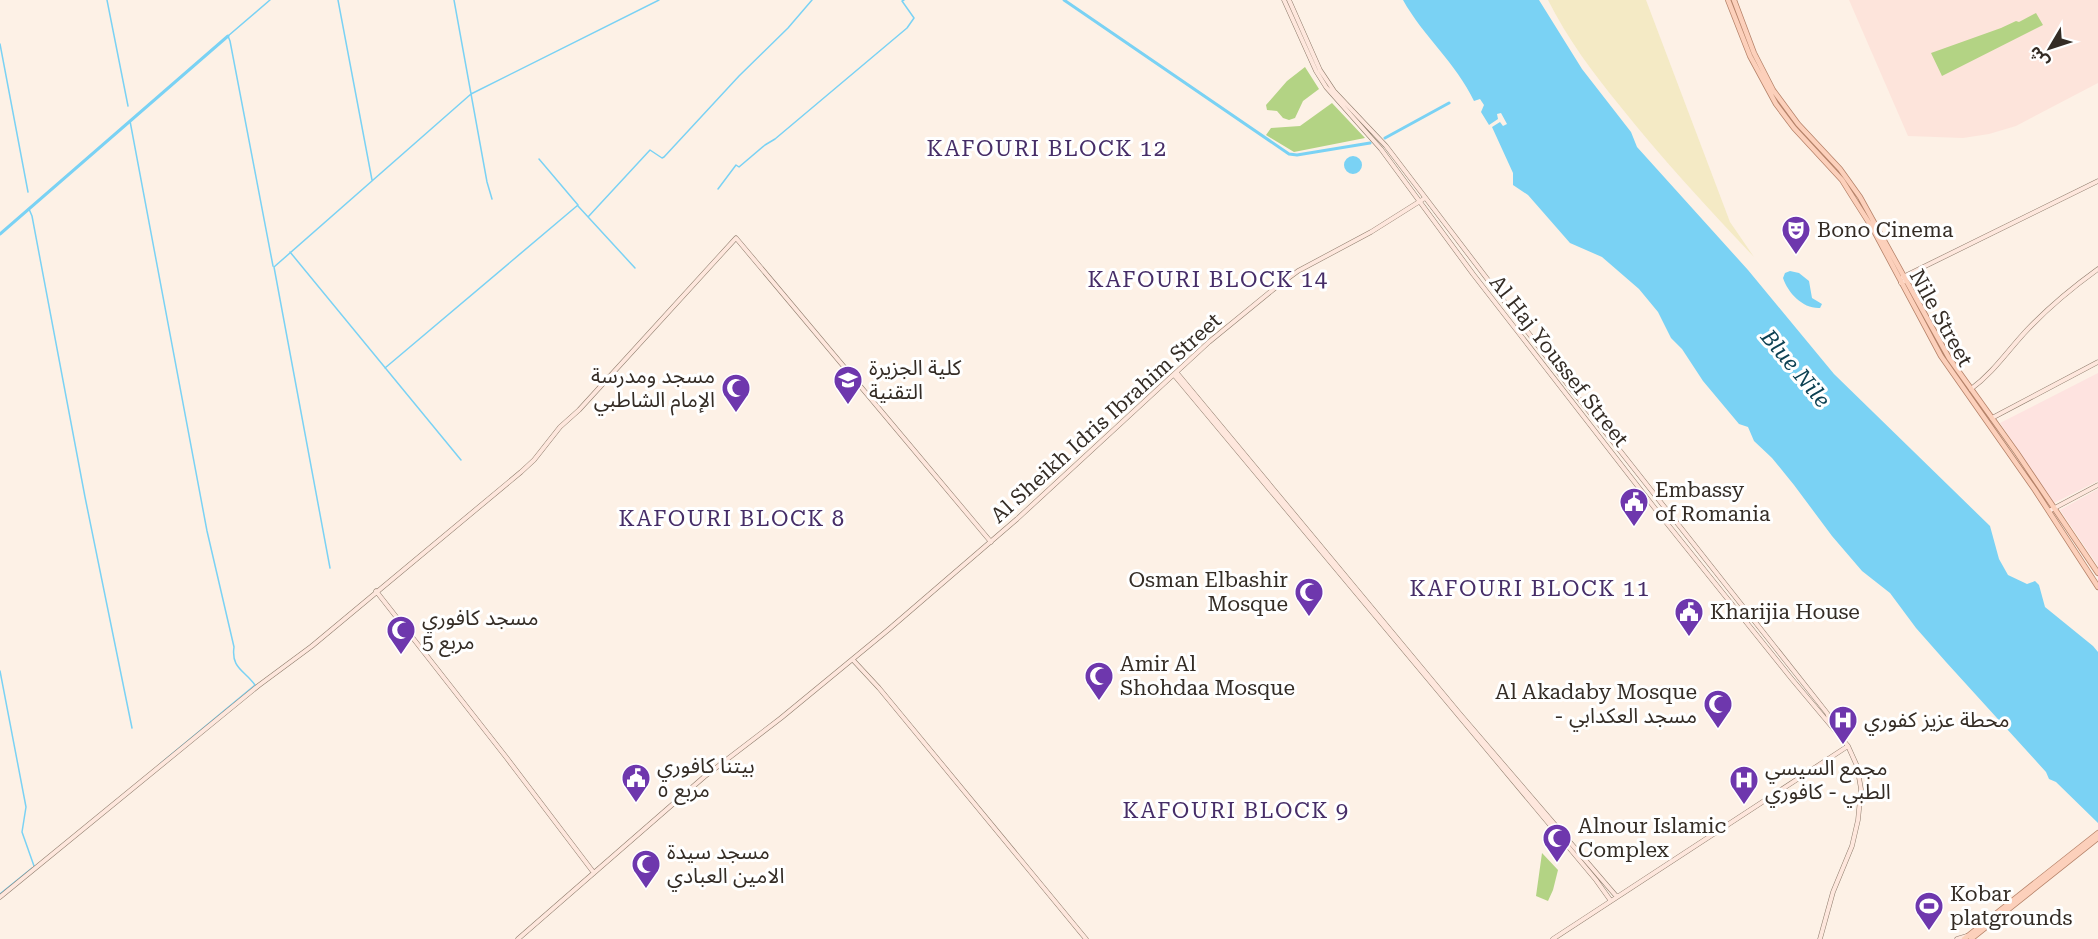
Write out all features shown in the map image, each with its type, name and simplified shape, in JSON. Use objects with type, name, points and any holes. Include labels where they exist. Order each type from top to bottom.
[{"type":"main road","name":"Nile Street","points":[[1728,0],[1750,56],[1776,104],[1794,128],[1842,180],[1949,358],[1992,418],[2098,587]]},
{"type":"main road","name":"Nile Street","points":[[1734,0],[1754,53],[1773,90],[1808,136],[1847,178],[1874,221],[1947,365],[2098,573]]},
{"type":"main road","points":[[1968,938],[2098,833]]},
{"type":"main road","points":[[1968,938],[2098,838]]},
{"type":"street","name":"Al Haj Youssef Street","points":[[1286,0],[1323,83],[1373,139],[1541,350],[1827,713],[1833,726]]},
{"type":"street","points":[[1903,280],[2097,181]]},
{"type":"street","name":"Al Haj Youssef Street","points":[[1422,200],[1473,274],[1535,355],[1696,561],[1848,746],[1857,766],[1861,789],[1858,820],[1852,846],[1833,892],[1820,939]]},
{"type":"street","name":"Al Sheikh Idris Ibrahim Street","points":[[518,939],[704,777],[853,660],[991,542],[1209,342],[1293,274],[1371,232],[1422,200]]},
{"type":"street","points":[[0,897],[258,686],[312,646],[534,460],[560,427],[603,384],[736,238],[991,542]]},
{"type":"street","points":[[1971,389],[1990,375],[2044,313],[2098,269]]},
{"type":"street","points":[[1535,355],[1541,350]]},
{"type":"street","points":[[1992,418],[2098,362]]},
{"type":"street","points":[[1176,374],[1460,714],[1617,897]]},
{"type":"street","points":[[1176,374],[1596,879],[1611,901]]},
{"type":"street","points":[[2051,509],[2098,485]]},
{"type":"street","points":[[1696,561],[1702,556]]},
{"type":"street","points":[[376,591],[594,873]]},
{"type":"street","points":[[853,660],[879,688],[1086,939]]},
{"type":"street","points":[[1553,939],[1848,746]]},
{"type":"street","points":[[1957,939],[1968,938]]},
{"type":"shaded area","points":[[1849,0],[2098,0],[2098,83],[2016,126],[1989,134],[1963,138],[1908,136]]},
{"type":"shaded area","points":[[2098,373],[2098,481],[2054,503],[2000,423]]},
{"type":"shaded area","points":[[2098,489],[2098,566],[2060,510]]},
{"type":"green space","points":[[2036,13],[2043,25],[1942,76],[1931,53],[2016,21],[2019,22]]},
{"type":"green space","points":[[1305,67],[1319,89],[1303,101],[1295,118],[1289,120],[1283,118],[1277,111],[1267,110],[1266,105],[1287,81]]},
{"type":"green space","points":[[1332,103],[1365,138],[1294,152],[1266,135],[1271,128],[1300,126]]},
{"type":"green space","points":[[1542,853],[1558,870],[1548,901],[1536,896]]},
{"type":"sand","points":[[1548,0],[1646,0],[1730,222],[1754,257],[1702,202],[1610,94],[1572,42]]},
{"type":"water","name":"Blue Nile","points":[[1403,0],[1539,0],[1582,69],[1631,132],[1637,147],[1748,270],[1834,374],[1990,526],[1999,559],[2008,575],[2027,584],[2035,581],[2039,585],[2045,607],[2093,646],[2098,652],[2098,823],[2056,782],[2049,779],[2046,772],[1916,628],[1890,593],[1862,571],[1772,458],[1754,441],[1748,427],[1739,424],[1703,381],[1682,349],[1671,338],[1658,312],[1639,289],[1602,257],[1570,243],[1528,195],[1513,185],[1513,173],[1492,127],[1500,122],[1503,126],[1507,124],[1501,113],[1497,114],[1498,119],[1489,125],[1481,112],[1484,105],[1480,99],[1474,101],[1458,74],[1420,26]]},
{"type":"water","points":[[1349,156],[1357,156],[1362,161],[1360,172],[1349,174],[1344,169],[1344,161]]},
{"type":"water","points":[[1790,271],[1799,273],[1809,281],[1812,298],[1822,304],[1820,308],[1802,303],[1792,294],[1783,278],[1785,273]]},
{"type":"waterway","points":[[107,0],[128,106]]},
{"type":"waterway","points":[[270,0],[228,36],[273,266]]},
{"type":"waterway","points":[[338,0],[372,180]]},
{"type":"waterway","points":[[454,0],[492,199]]},
{"type":"waterway","points":[[330,568],[274,267],[471,94],[659,0]]},
{"type":"waterway","points":[[588,217],[650,150],[664,157],[812,0]]},
{"type":"waterway","points":[[718,189],[736,165],[739,167],[775,139],[907,28],[914,18],[902,1],[904,0]]},
{"type":"waterway","points":[[1064,0],[1289,154],[1297,155],[1370,143]]},
{"type":"waterway","points":[[0,234],[228,36]]},
{"type":"waterway","points":[[0,44],[28,192]]},
{"type":"waterway","points":[[1385,138],[1449,103]]},
{"type":"waterway","points":[[130,121],[207,531],[234,647],[234,660],[255,685],[161,763]]},
{"type":"waterway","points":[[385,368],[578,205],[539,159]]},
{"type":"waterway","points":[[578,206],[635,268]]},
{"type":"waterway","points":[[29,209],[132,728]]},
{"type":"waterway","points":[[290,252],[461,460]]},
{"type":"waterway","points":[[0,671],[26,807],[22,832],[34,866]]},
{"type":"waterway","points":[[0,894],[32,868]]},
{"type":"place","name":"Bono Cinema","points":[[1796,256]]},
{"type":"place","name":"كلية الجزيرة التقنية","points":[[848,406]]},
{"type":"place","name":"مسجد ومدرسة الإمام الشاطبي","points":[[736,414]]},
{"type":"place","name":"Embassy of Romania","points":[[1634,528]]},
{"type":"place","name":"Osman Elbashir Mosque","points":[[1309,618]]},
{"type":"place","name":"Kharijia House","points":[[1689,638]]},
{"type":"place","name":"مسجد كافوري مربع 5","points":[[401,656]]},
{"type":"place","name":"Amir Al Shohdaa Mosque","points":[[1099,702]]},
{"type":"place","name":"Al Akadaby Mosque - مسجد العكدابي","points":[[1718,730]]},
{"type":"place","name":"محطة عزيز كفوري","points":[[1843,746]]},
{"type":"place","name":"بيتنا كافوري مربع ٥","points":[[636,804]]},
{"type":"place","name":"مجمع السيسي الطبي - كافوري","points":[[1744,806]]},
{"type":"place","name":"Alnour Islamic Complex","points":[[1557,864]]},
{"type":"place","name":"مسجد سيدة الامين العبادي","points":[[646,890]]},
{"type":"place","name":"Kobar platgrounds","points":[[1929,932]]},
{"type":"district","name":"KAFOURI BLOCK 12","points":[[1047,148]]},
{"type":"district","name":"KAFOURI BLOCK 14","points":[[1208,279]]},
{"type":"district","name":"KAFOURI BLOCK 8","points":[[732,518]]},
{"type":"district","name":"KAFOURI BLOCK 11","points":[[1530,588]]},
{"type":"district","name":"KAFOURI BLOCK 9","points":[[1236,810]]}]
